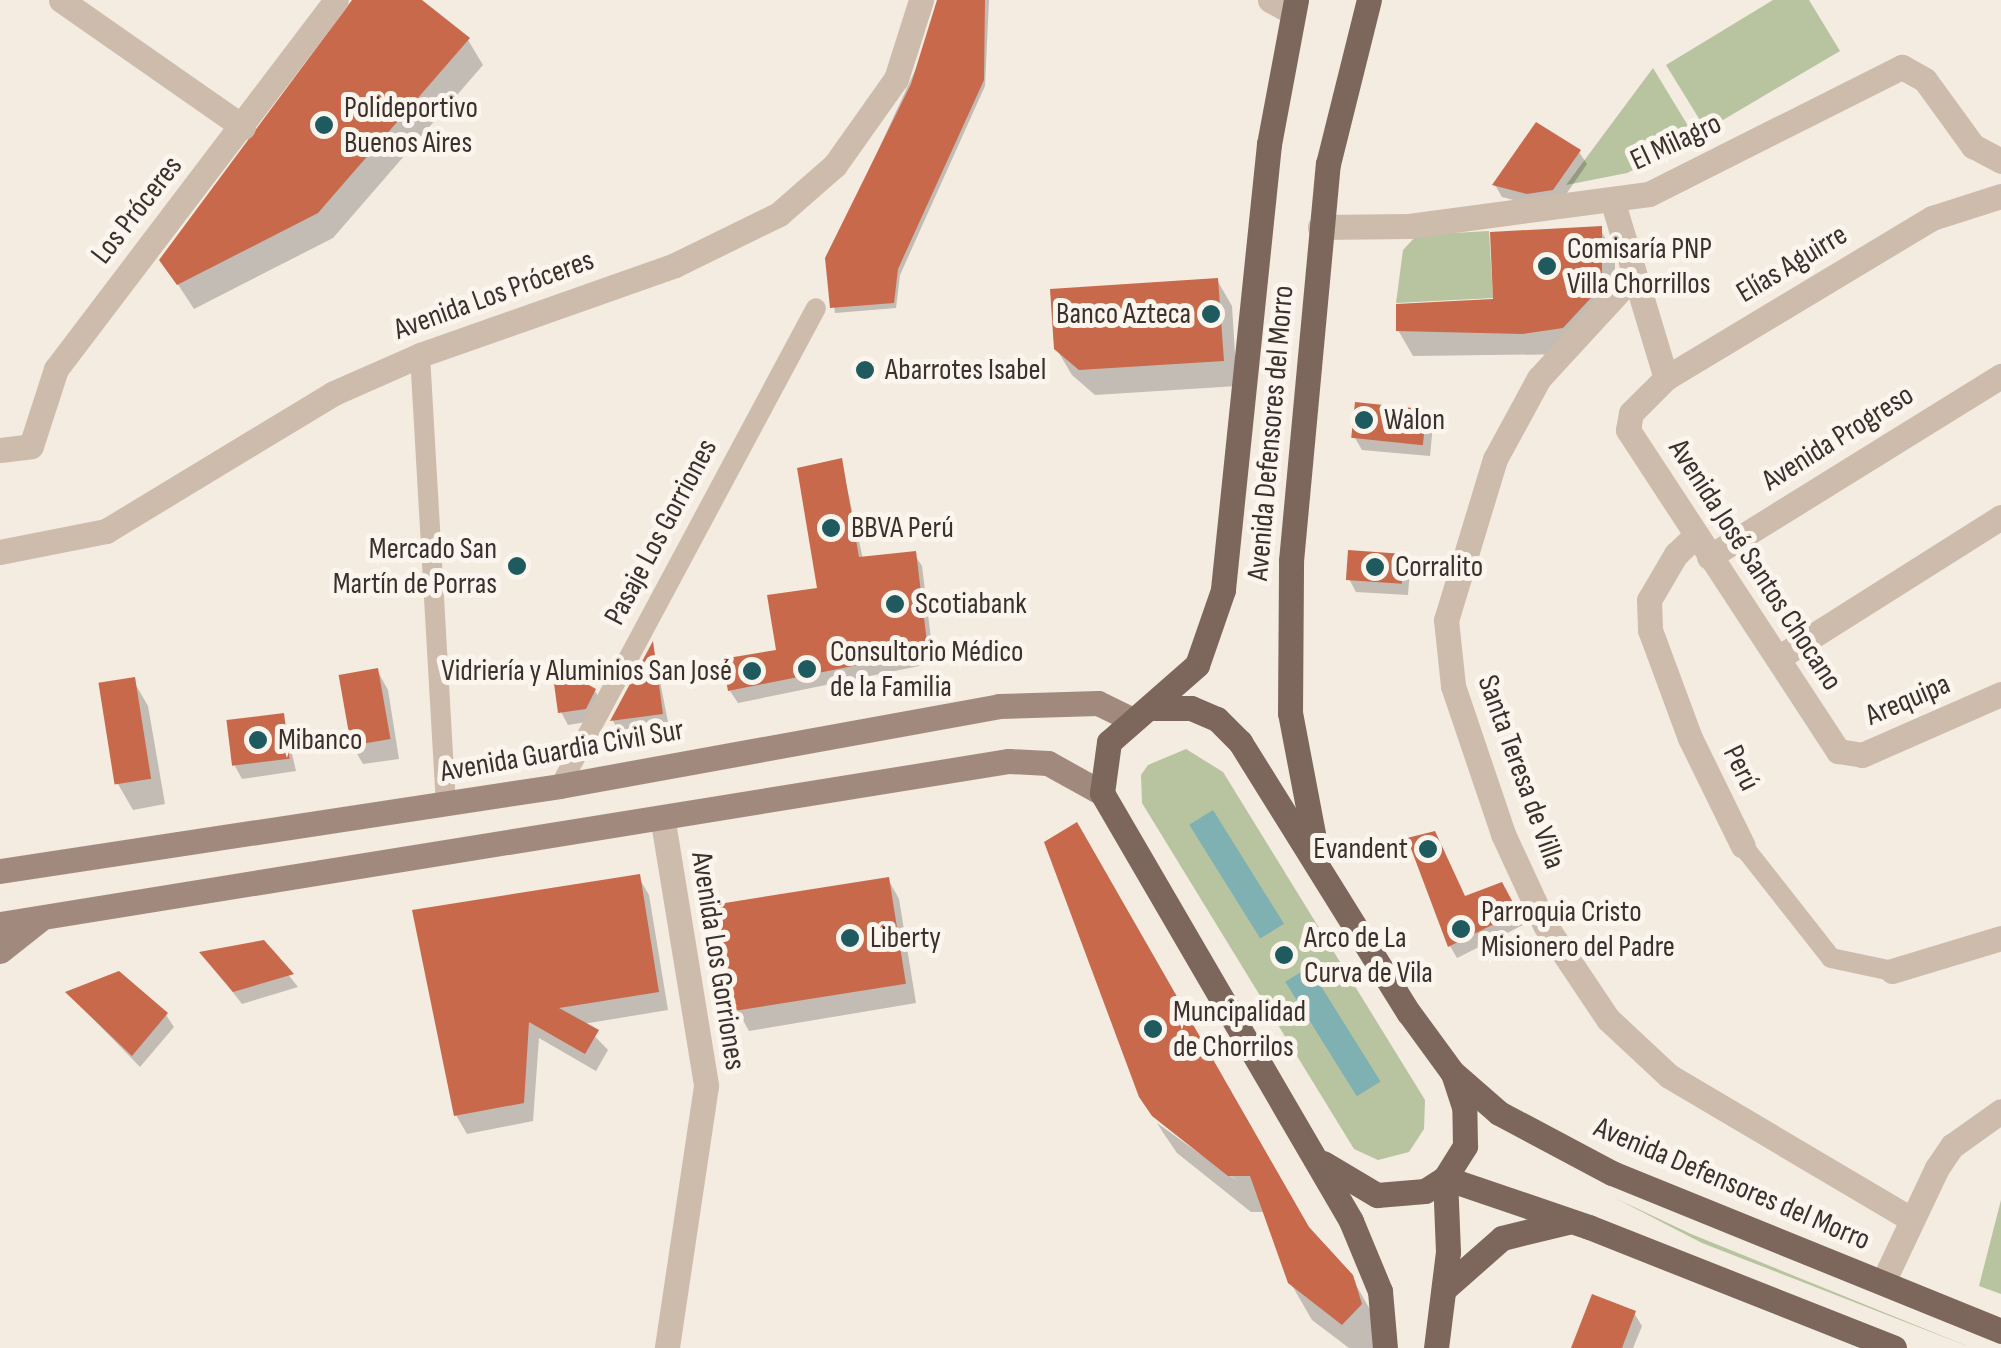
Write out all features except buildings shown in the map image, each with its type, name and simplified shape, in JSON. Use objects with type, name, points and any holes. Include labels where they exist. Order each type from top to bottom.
[{"type":"main road","name":"Avenida Defensores del Morro","points":[[1322,873],[1297,761],[1288,662],[1320,227],[1341,104],[1370,0]]},
{"type":"main road","name":"Avenida Defensores del Morro","points":[[1102,794],[1109,742],[1196,665],[1223,590],[1269,144],[1295,7]]},
{"type":"main road","name":"Avenida Guardia Civil Sur","points":[[0,871],[560,786],[999,706],[1098,703],[1140,713]]},
{"type":"main road","name":"Avenida Defensores del Morro","points":[[1140,713],[1192,708],[1217,720],[1240,742],[1452,1072],[1513,1122],[1612,1173],[2001,1331]]},
{"type":"main road","points":[[0,924],[663,822],[1009,762],[1048,763],[1102,794],[1311,1154],[1369,1257],[1380,1290],[1384,1348]]},
{"type":"main road","points":[[0,951],[43,917]]},
{"type":"main road","name":"Avenida Defensores del Morro","points":[[1445,1178],[1457,1164],[1467,1128],[1452,1072]]},
{"type":"main road","points":[[1311,1154],[1354,1186],[1377,1194],[1404,1196],[1445,1178],[1574,1221],[1894,1348]]},
{"type":"main road","points":[[1436,1348],[1444,1288],[1445,1178]]},
{"type":"main road","points":[[1444,1288],[1502,1238],[1574,1221]]},
{"type":"street","points":[[61,0],[242,127]]},
{"type":"street","name":"Los Próceres","points":[[0,450],[30,446],[56,369],[336,0]]},
{"type":"street","name":"Avenida Los Próceres","points":[[0,552],[69,543],[120,524],[334,394],[420,355],[676,264],[779,214],[835,166],[896,78],[921,0]]},
{"type":"street","points":[[1270,0],[1295,7]]},
{"type":"street","name":"El Milagro","points":[[1320,227],[1409,226],[1613,203],[1649,194],[1902,66],[1925,80],[1973,146],[2001,161]]},
{"type":"street","name":"Elías Aguirre","points":[[1631,412],[1666,378],[1932,218],[2001,196]]},
{"type":"street","points":[[1613,203],[1632,278],[1666,378]]},
{"type":"street","name":"Santa Teresa de Villa","points":[[1632,278],[1539,378],[1495,459],[1446,620],[1453,686],[1503,834],[1545,924],[1608,1020],[1669,1076],[1910,1218]]},
{"type":"street","name":"Pasaje Los Gorriones","points":[[560,786],[816,308]]},
{"type":"street","points":[[420,355],[446,804]]},
{"type":"street","name":"Avenida Progreso","points":[[1702,546],[2001,376]]},
{"type":"street","name":"Avenida José Santos Chocano","points":[[1631,412],[1628,430],[1838,751]]},
{"type":"street","points":[[1778,658],[2001,518]]},
{"type":"street","name":"Perú","points":[[1702,546],[1676,554],[1650,600],[1650,630],[1690,738],[1743,846],[1830,958],[1892,971]]},
{"type":"street","name":"Arequipa","points":[[1838,751],[1862,754],[2001,694]]},
{"type":"street","name":"Avenida Los Gorriones","points":[[663,822],[706,1086],[667,1348]]},
{"type":"street","points":[[1892,971],[2001,938]]},
{"type":"street","points":[[1883,1282],[1910,1218],[1952,1146],[2001,1110]]},
{"type":"green space","points":[[1773,0],[1809,0],[1840,51],[1706,130],[1666,65]]},
{"type":"green space","points":[[1653,68],[1696,139],[1627,173],[1566,185]]},
{"type":"green space","points":[[1489,231],[1493,298],[1396,303],[1403,250],[1417,235]]},
{"type":"green space","points":[[1186,749],[1223,772],[1425,1100],[1424,1129],[1409,1152],[1378,1160],[1354,1149],[1142,803],[1141,775],[1148,765]]},
{"type":"green space","points":[[1615,1198],[1691,1234],[1972,1348],[1702,1243]]},
{"type":"green space","points":[[2001,1200],[2001,1294],[1979,1286]]},
{"type":"water","points":[[1213,810],[1284,924],[1260,938],[1189,825]]},
{"type":"water","points":[[1309,967],[1381,1081],[1357,1096],[1285,982]]},
{"type":"place","name":"Polideportivo Buenos Aires","points":[[324,125]]},
{"type":"place","name":"Comisaría PNP Villa Chorrillos","points":[[1547,266]]},
{"type":"place","name":"Banco Azteca","points":[[1211,314]]},
{"type":"place","name":"Abarrotes Isabel","points":[[865,370]]},
{"type":"place","name":"Walon","points":[[1364,420]]},
{"type":"place","name":"BBVA Perú","points":[[831,528]]},
{"type":"place","name":"Mercado San Martín de Porras","points":[[517,566]]},
{"type":"place","name":"Corralito","points":[[1375,567]]},
{"type":"place","name":"Scotiabank","points":[[895,604]]},
{"type":"place","name":"Consultorio Médico de la Familia","points":[[807,669]]},
{"type":"place","name":"Vidriería y Aluminios San José","points":[[752,671]]},
{"type":"place","name":"Mibanco","points":[[258,740]]},
{"type":"place","name":"Evandent","points":[[1428,849]]},
{"type":"place","name":"Parroquia Cristo Misionero del Padre","points":[[1461,929]]},
{"type":"place","name":"Liberty","points":[[850,938]]},
{"type":"place","name":"Arco de La Curva de Vila","points":[[1284,955]]},
{"type":"place","name":"Muncipalidad de Chorrilos","points":[[1153,1029]]}]
